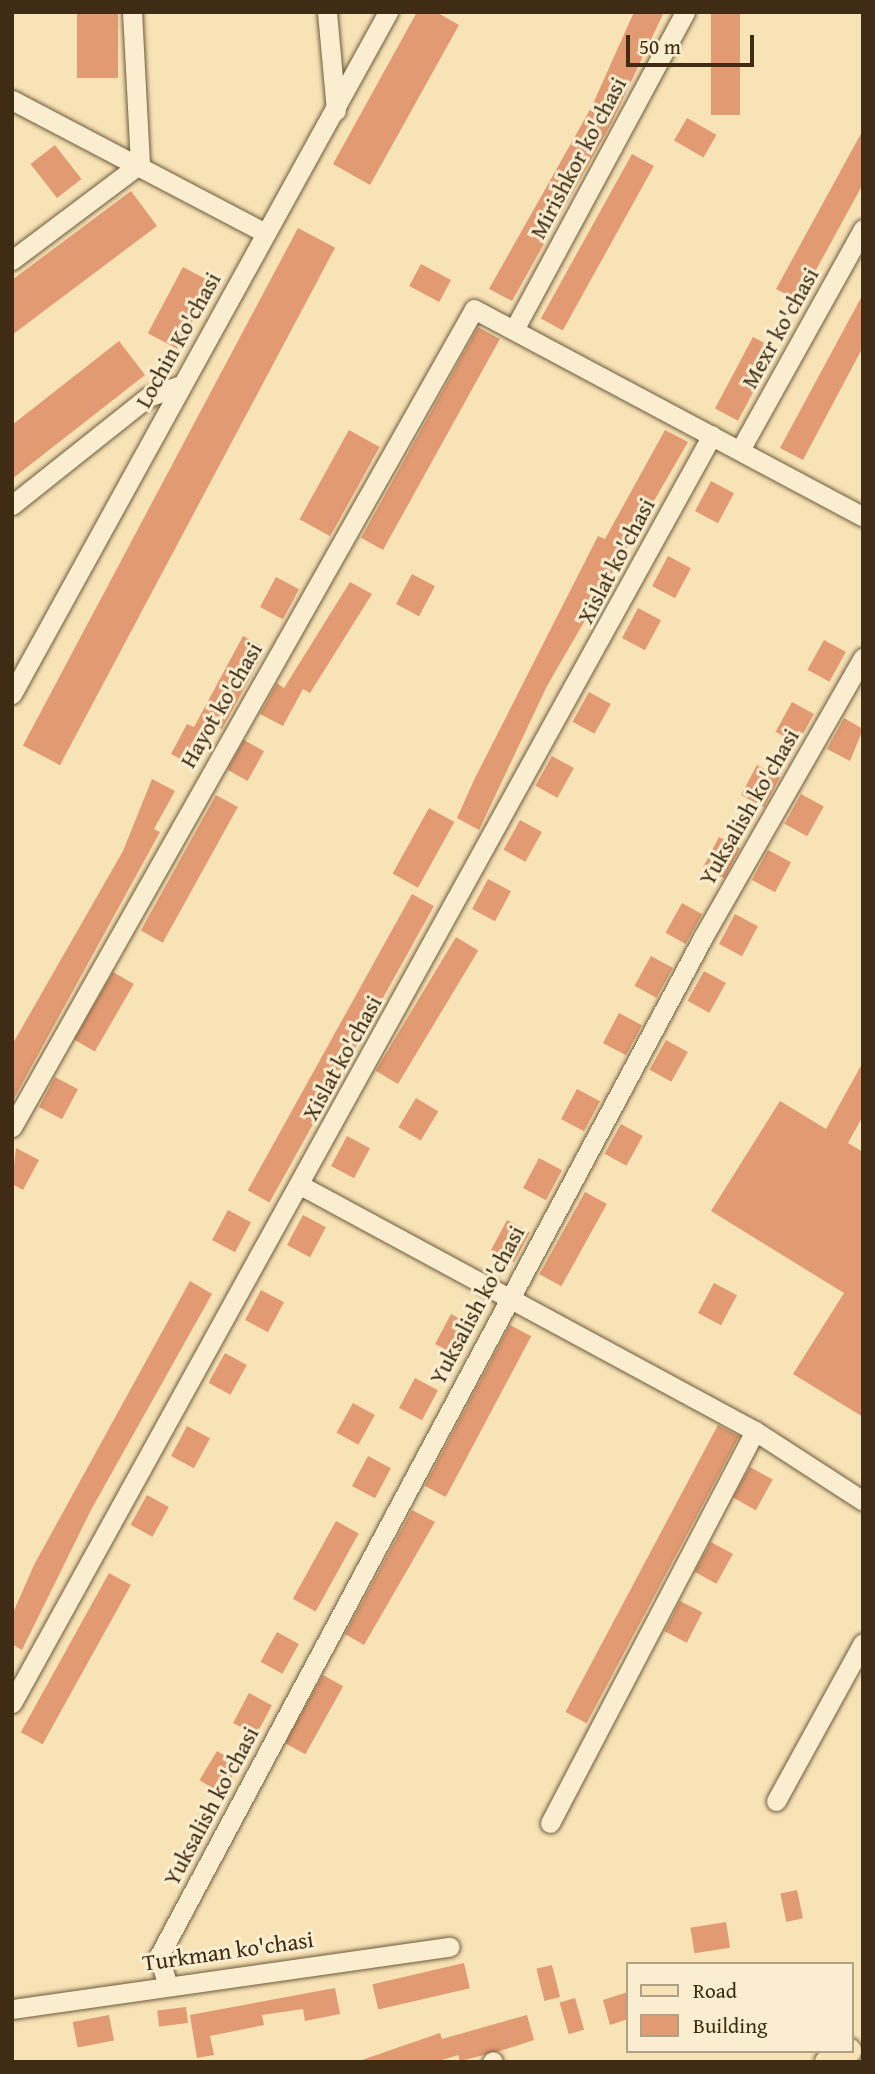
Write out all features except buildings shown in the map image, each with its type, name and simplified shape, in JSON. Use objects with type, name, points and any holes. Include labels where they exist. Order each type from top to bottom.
[{"type":"main road","points":[[827,2062],[844,2053]]},
{"type":"street","points":[[132,12],[140,164]]},
{"type":"street","points":[[327,12],[336,111]]},
{"type":"street","name":"Lochin Ko'chasi","points":[[12,694],[181,384],[336,111],[388,12]]},
{"type":"street","name":"Mirishkor ko'chasi","points":[[515,328],[685,12]]},
{"type":"street","points":[[12,100],[140,164],[265,233]]},
{"type":"street","points":[[12,260],[140,164]]},
{"type":"street","name":"Mexr ko'chasi","points":[[740,450],[863,229]]},
{"type":"street","name":"Hayot ko'chasi","points":[[12,1127],[474,309],[515,328]]},
{"type":"street","points":[[515,328],[863,517]]},
{"type":"street","points":[[12,505],[148,397],[181,384]]},
{"type":"street","name":"Xislat ko'chasi","points":[[12,1703],[21,1668],[300,1185],[712,435]]},
{"type":"street","name":"Yuksalish ko'chasi","points":[[167,1983],[159,1956],[510,1294],[863,658]]},
{"type":"street","points":[[300,1185],[510,1294],[755,1431],[863,1501]]},
{"type":"street","points":[[550,1823],[755,1431]]},
{"type":"street","points":[[776,1801],[863,1643]]},
{"type":"street","name":"Turkman ko'chasi","points":[[12,2009],[167,1983],[450,1947]]}]
